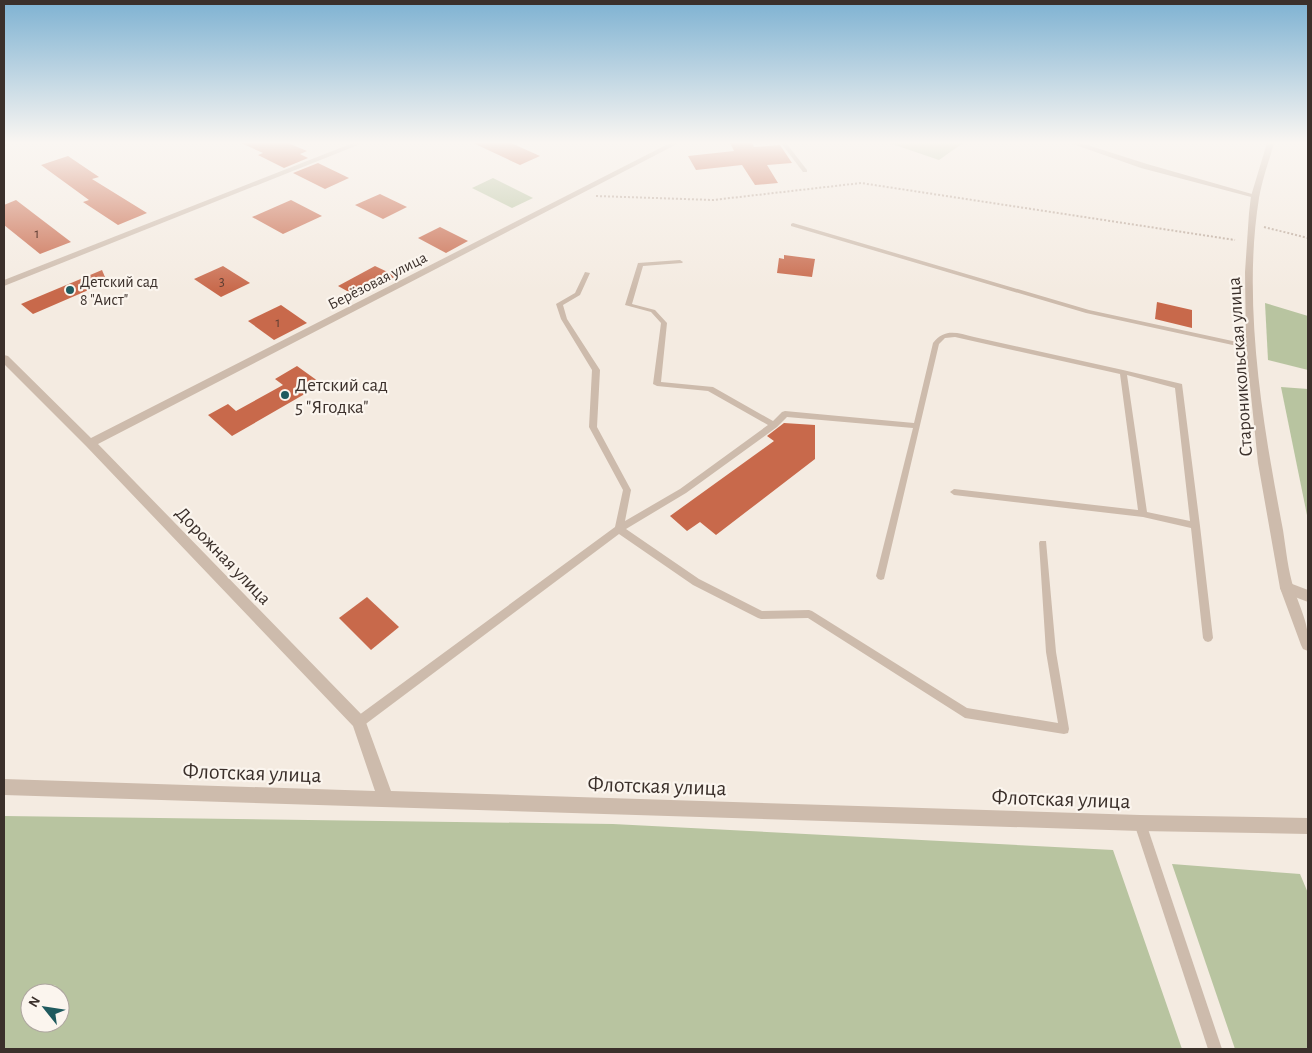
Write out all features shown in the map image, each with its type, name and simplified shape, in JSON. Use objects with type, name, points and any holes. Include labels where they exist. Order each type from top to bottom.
[{"type":"street","points":[[4,284],[236,192]]},
{"type":"street","name":"Берёзовая улица","points":[[90,443],[582,192]]},
{"type":"street","points":[[1241,192],[1255,196]]},
{"type":"street","name":"Староникольская улица","points":[[1256,192],[1249,272],[1251,346],[1264,463],[1288,588],[1308,645]]},
{"type":"street","name":"Дорожная улица","points":[[4,358],[90,443],[359,722],[386,799]]},
{"type":"street","points":[[1288,588],[1308,596]]},
{"type":"street","name":"Флотская улица","points":[[4,787],[1140,823],[1308,826]]},
{"type":"lane","points":[[793,225],[1088,312],[1251,346]]},
{"type":"lane","points":[[680,262],[640,264],[628,305],[653,312],[664,323],[657,384],[710,389],[774,424]]},
{"type":"lane","points":[[587,273],[578,294],[559,304],[564,318],[596,370],[593,427],[627,490],[619,529]]},
{"type":"lane","points":[[881,576],[936,343],[943,336],[955,335],[1180,386],[1208,638]]},
{"type":"lane","points":[[1123,372],[1143,514]]},
{"type":"lane","points":[[359,722],[619,529],[683,491],[785,414],[917,426]]},
{"type":"lane","points":[[954,492],[1143,514],[1196,526]]},
{"type":"lane","points":[[619,529],[696,582],[761,616],[809,614],[965,714],[1064,729],[1052,652],[1043,543]]},
{"type":"lane","points":[[1140,823],[1215,1049]]},
{"type":"path","points":[[577,195],[713,200],[781,192]]},
{"type":"path","points":[[921,192],[1235,240]]},
{"type":"path","points":[[1264,227],[1308,238]]},
{"type":"green space","points":[[480,192],[521,192],[533,198],[512,208]]},
{"type":"green space","points":[[1265,303],[1308,316],[1308,370],[1268,360]]},
{"type":"green space","points":[[1281,387],[1308,389],[1308,520]]},
{"type":"green space","points":[[4,816],[613,824],[1113,850],[1182,1049],[4,1049]]},
{"type":"green space","points":[[1172,864],[1300,874],[1308,893],[1308,1049],[1235,1049]]},
{"type":"building","points":[[78,192],[113,192],[147,213],[118,225],[83,202],[89,200]]},
{"type":"building","points":[[380,194],[407,207],[383,219],[355,205]]},
{"type":"building","points":[[16,200],[71,242],[40,254],[4,225],[4,205]]},
{"type":"building","points":[[291,200],[322,216],[283,234],[252,217]]},
{"type":"building","points":[[440,227],[468,241],[446,253],[418,238]]},
{"type":"building","points":[[784,255],[815,259],[812,277],[777,273],[779,258],[784,259]]},
{"type":"building","points":[[223,266],[250,283],[221,297],[194,279]]},
{"type":"building","points":[[375,266],[396,276],[358,297],[338,286]]},
{"type":"building","name":"Детский сад 8 \"Аист\"","points":[[102,270],[107,282],[33,314],[21,304]]},
{"type":"building","points":[[1157,302],[1192,310],[1192,328],[1155,319]]},
{"type":"building","points":[[281,305],[307,323],[274,340],[248,321]]},
{"type":"building","name":"Детский сад 5 \"Ягодка\"","points":[[297,366],[322,384],[232,436],[208,415],[228,404],[236,411],[283,385],[275,379]]},
{"type":"building","points":[[784,423],[815,425],[815,459],[716,535],[700,522],[687,531],[670,516],[774,441],[767,436]]},
{"type":"building","points":[[367,597],[399,627],[371,650],[339,618]]},
{"type":"place","name":"Детский сад 8 \"Аист\"","points":[[70,290]]},
{"type":"place","name":"Детский сад 5 \"Ягодка\"","points":[[285,395]]}]
